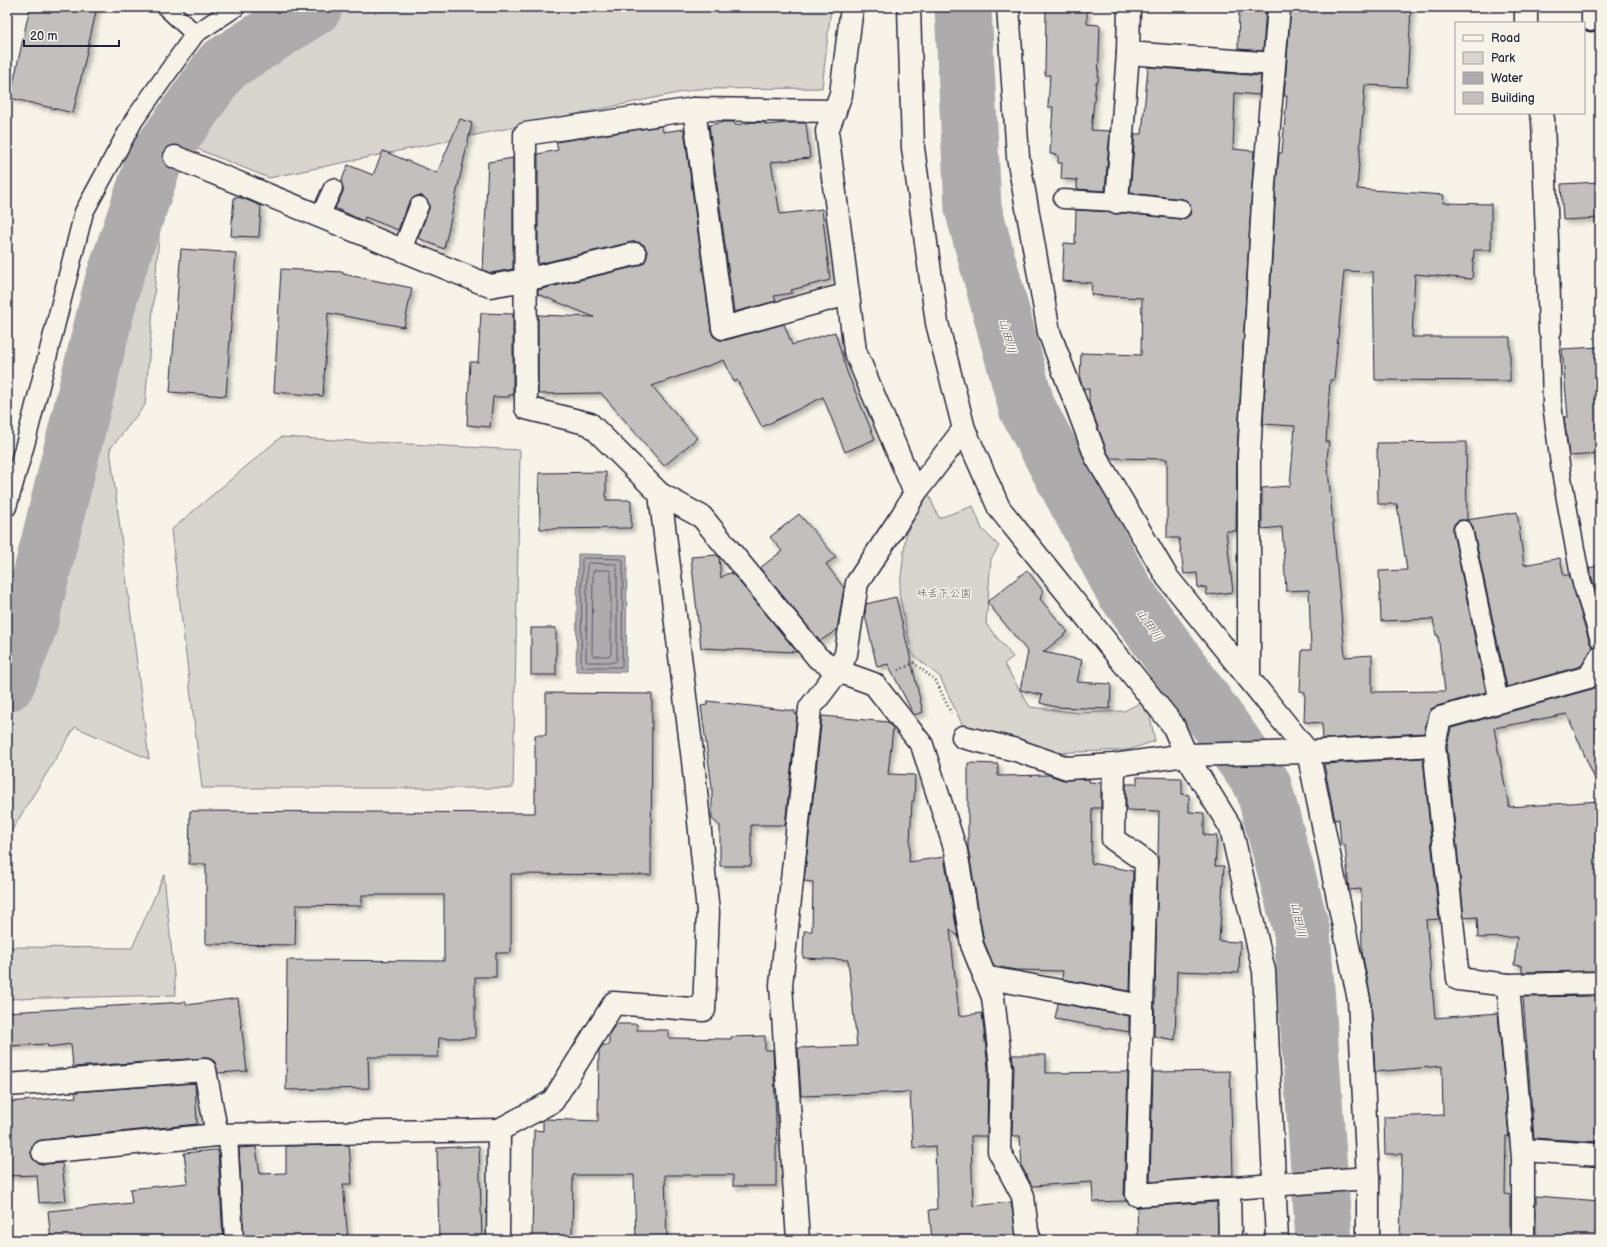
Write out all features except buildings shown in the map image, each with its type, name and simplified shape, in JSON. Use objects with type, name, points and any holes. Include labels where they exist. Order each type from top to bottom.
[{"type":"street","points":[[852,7],[842,94],[827,131],[848,294],[856,351],[915,493]]},
{"type":"street","points":[[909,7],[913,148],[937,323],[964,429],[999,508],[1173,725],[1186,755],[1231,828],[1264,971],[1277,1240]]},
{"type":"street","points":[[1008,7],[1018,157],[1049,332],[1096,457],[1167,577],[1308,752],[1359,1000],[1368,1178],[1368,1240]]},
{"type":"street","points":[[1117,202],[1128,53],[1129,7]]},
{"type":"street","points":[[1249,678],[1249,456],[1264,192],[1279,7]]},
{"type":"street","points":[[1526,7],[1526,22]]},
{"type":"street","points":[[1128,53],[1274,64]]},
{"type":"street","points":[[835,111],[694,110],[525,134],[526,408],[590,424],[660,494],[702,518],[818,658],[838,671],[874,684],[922,745],[956,851],[972,945],[993,997],[1001,1067],[999,1151],[1023,1196],[1027,1231],[1030,1240]]},
{"type":"street","points":[[694,110],[723,328],[848,294]]},
{"type":"street","points":[[1541,114],[1543,119],[1550,331]]},
{"type":"street","points":[[175,157],[490,286],[526,280],[634,254]]},
{"type":"street","points":[[798,1240],[781,985],[810,708],[838,671],[846,654],[857,583],[903,514],[915,493],[964,429]]},
{"type":"street","points":[[43,1152],[223,1135],[499,1130],[553,1101],[614,1003],[704,1010],[708,912],[693,761],[660,494]]},
{"type":"street","points":[[1600,656],[1589,677],[1440,718],[1434,745],[1458,979],[1508,985],[1600,983]]},
{"type":"street","points":[[963,737],[1016,750],[1068,768],[1114,765],[1186,755],[1308,752],[1434,745]]},
{"type":"street","points":[[1114,765],[1113,839],[1146,862],[1137,1195],[1368,1178]]},
{"type":"street","points":[[984,977],[1142,1006]]},
{"type":"street","points":[[1508,985],[1523,1150],[1523,1240]]},
{"type":"street","points":[[7,1085],[205,1070],[223,1135]]},
{"type":"street","points":[[498,1240],[499,1130]]},
{"type":"street","points":[[1523,1150],[1600,1155]]},
{"type":"street","points":[[1229,1188],[1230,1240]]},
{"type":"lane","points":[[166,7],[195,34]]},
{"type":"lane","points":[[7,507],[26,441],[84,212],[134,120],[195,34],[236,7]]},
{"type":"lane","points":[[320,216],[333,188]]},
{"type":"lane","points":[[1063,199],[1181,208]]},
{"type":"lane","points":[[402,250],[419,206]]},
{"type":"lane","points":[[1550,331],[1552,404],[1561,472],[1580,576],[1600,656]]},
{"type":"lane","points":[[1463,530],[1499,702]]},
{"type":"lane","points":[[223,1135],[234,1240]]},
{"type":"path","points":[[896,671],[914,663],[936,681],[963,737]]},
{"type":"green space","points":[[333,7],[831,7],[822,88],[697,89],[269,178],[185,144],[239,73]]},
{"type":"green space","points":[[164,176],[145,405],[110,449],[149,759],[75,727],[7,838],[7,707],[36,627],[122,283]]},
{"type":"green space","points":[[281,437],[520,450],[513,788],[202,788],[171,530]]},
{"type":"green space","name":"味舌下公園","points":[[928,493],[939,518],[973,506],[982,529],[999,546],[991,559],[986,624],[1013,657],[1004,664],[1030,707],[1079,713],[1124,711],[1140,703],[1150,716],[1155,741],[1128,750],[1050,753],[967,735],[940,677],[912,654],[899,594],[906,534]]},
{"type":"green space","points":[[164,875],[176,995],[7,999],[7,947],[132,948]]},
{"type":"water","points":[[578,554],[627,555],[626,672],[576,671]]},
{"type":"waterway","points":[[7,683],[29,625],[113,282],[154,162],[222,66],[314,7]]},
{"type":"waterway","name":"山田川","points":[[963,7],[973,208],[1027,408],[1124,590],[1263,785],[1302,932],[1324,1240]]}]
